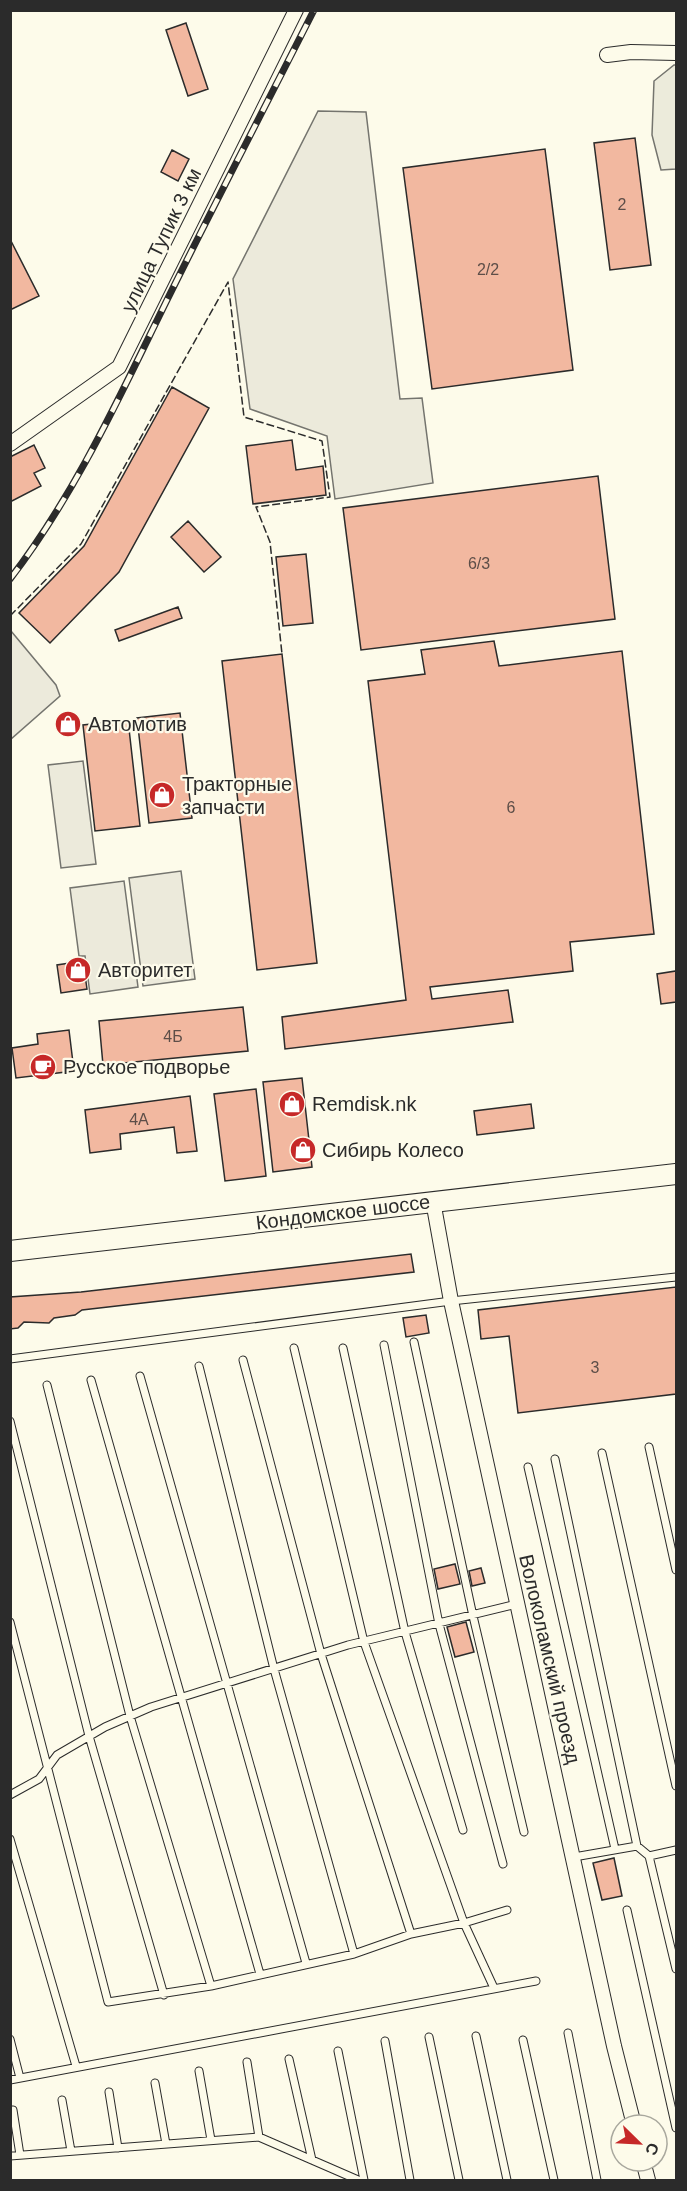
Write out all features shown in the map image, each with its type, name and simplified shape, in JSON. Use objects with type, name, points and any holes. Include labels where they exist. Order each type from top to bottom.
[{"type":"street","name":"улица Тупик 3 км","points":[[10,444],[119,367],[296,10]]},
{"type":"street","points":[[608,54],[676,53]]},
{"type":"street","name":"Кондомское шоссе","points":[[10,1251],[676,1174]]},
{"type":"street","name":"Волоколамский проезд","points":[[433,1201],[451,1301],[614,2046],[631,2113]]},
{"type":"lane","points":[[10,1359],[451,1301],[676,1277]]},
{"type":"lane","points":[[414,1342],[473,1616],[524,1832]]},
{"type":"lane","points":[[384,1345],[440,1624],[502,1864]]},
{"type":"lane","points":[[294,1348],[364,1642],[464,1923],[494,1988]]},
{"type":"lane","points":[[343,1348],[405,1632],[463,1830]]},
{"type":"lane","points":[[243,1360],[321,1654],[411,1934]]},
{"type":"lane","points":[[199,1366],[274,1669],[354,1954]]},
{"type":"lane","points":[[140,1376],[306,1964]]},
{"type":"lane","points":[[91,1380],[260,1974]]},
{"type":"lane","points":[[47,1385],[130,1716],[211,1986]]},
{"type":"lane","points":[[10,1421],[89,1736],[164,1995]]},
{"type":"lane","points":[[649,1447],[676,1570]]},
{"type":"lane","points":[[602,1453],[676,1786]]},
{"type":"lane","points":[[555,1459],[637,1846],[649,1856],[676,1969]]},
{"type":"lane","points":[[528,1467],[615,1849]]},
{"type":"lane","points":[[10,1795],[39,1779],[57,1755],[130,1716],[321,1654],[517,1604]]},
{"type":"lane","points":[[10,1622],[108,2002],[211,1986],[354,1954],[411,1934],[464,1923],[507,1910]]},
{"type":"lane","points":[[10,1839],[75,2066]]},
{"type":"lane","points":[[574,1857],[637,1846]]},
{"type":"lane","points":[[649,1856],[676,1850]]},
{"type":"lane","points":[[627,1910],[676,2128]]},
{"type":"lane","points":[[10,2080],[536,1981]]},
{"type":"lane","points":[[568,2033],[597,2181]]},
{"type":"lane","points":[[476,2036],[507,2181]]},
{"type":"lane","points":[[429,2037],[459,2181]]},
{"type":"lane","points":[[10,2039],[20,2078]]},
{"type":"lane","points":[[523,2040],[554,2181]]},
{"type":"lane","points":[[385,2041],[410,2181]]},
{"type":"lane","points":[[338,2051],[364,2181]]},
{"type":"lane","points":[[290,2059],[312,2160]]},
{"type":"lane","points":[[247,2061],[259,2137]]},
{"type":"lane","points":[[199,2071],[211,2140]]},
{"type":"lane","points":[[155,2083],[166,2144]]},
{"type":"lane","points":[[109,2092],[118,2148]]},
{"type":"lane","points":[[62,2100],[71,2151]]},
{"type":"lane","points":[[13,2110],[20,2155]]},
{"type":"lane","points":[[10,2156],[259,2137],[358,2181]]},
{"type":"shaded area","points":[[676,65],[676,169],[661,170],[652,135],[654,81]]},
{"type":"shaded area","points":[[318,111],[366,112],[400,399],[422,398],[433,483],[335,499],[327,436],[250,409],[233,279]]},
{"type":"shaded area","points":[[11,631],[56,685],[60,696],[11,739]]},
{"type":"shaded area","points":[[83,761],[96,864],[61,868],[48,765]]},
{"type":"shaded area","points":[[181,871],[195,979],[143,986],[129,878]]},
{"type":"shaded area","points":[[124,881],[138,987],[90,994],[85,956],[79,956],[70,888]]},
{"type":"building","points":[[186,23],[208,89],[188,96],[166,30]]},
{"type":"building","points":[[635,138],[651,265],[610,270],[594,143]]},
{"type":"building","points":[[545,149],[573,370],[432,389],[403,168]]},
{"type":"building","points":[[172,150],[189,159],[178,181],[161,172]]},
{"type":"building","points":[[10,239],[39,296],[10,310]]},
{"type":"building","points":[[172,387],[209,408],[119,572],[50,643],[19,613],[84,546]]},
{"type":"building","points":[[292,440],[296,470],[323,466],[326,495],[253,504],[246,446]]},
{"type":"building","points":[[34,445],[45,468],[34,473],[41,486],[10,502],[10,457]]},
{"type":"building","points":[[598,476],[615,619],[361,650],[343,508]]},
{"type":"building","points":[[188,521],[221,557],[204,572],[171,537]]},
{"type":"building","points":[[306,554],[313,623],[283,626],[276,557]]},
{"type":"building","points":[[178,607],[182,618],[119,641],[115,630]]},
{"type":"building","points":[[494,641],[499,666],[622,651],[654,934],[570,942],[573,971],[430,987],[432,999],[508,990],[513,1022],[285,1049],[282,1017],[406,1000],[368,681],[425,674],[421,650]]},
{"type":"building","points":[[282,654],[317,963],[257,970],[222,661]]},
{"type":"building","points":[[180,713],[192,818],[149,823],[137,718]]},
{"type":"building","points":[[128,720],[140,826],[95,831],[83,725]]},
{"type":"building","points":[[83,961],[87,989],[61,993],[57,965]]},
{"type":"building","points":[[676,971],[676,1002],[661,1004],[657,974]]},
{"type":"building","points":[[243,1007],[248,1051],[103,1065],[99,1021]]},
{"type":"building","points":[[69,1030],[74,1071],[16,1078],[12,1048],[38,1044],[37,1034]]},
{"type":"building","points":[[302,1078],[312,1167],[273,1172],[263,1082]]},
{"type":"building","points":[[256,1089],[266,1176],[225,1181],[214,1094]]},
{"type":"building","points":[[190,1096],[197,1151],[177,1153],[174,1127],[120,1134],[121,1149],[90,1153],[85,1110]]},
{"type":"building","points":[[531,1104],[534,1128],[477,1135],[474,1111]]},
{"type":"building","points":[[411,1254],[414,1272],[82,1310],[75,1315],[54,1318],[49,1323],[24,1322],[18,1328],[10,1329],[10,1297],[81,1292]]},
{"type":"building","points":[[676,1287],[676,1394],[518,1413],[509,1336],[481,1339],[478,1310]]},
{"type":"building","points":[[426,1315],[429,1333],[406,1337],[403,1318]]},
{"type":"building","points":[[455,1564],[460,1584],[438,1589],[434,1569]]},
{"type":"building","points":[[481,1568],[485,1583],[472,1586],[469,1571]]},
{"type":"building","points":[[466,1622],[474,1652],[455,1657],[447,1627]]},
{"type":"building","points":[[614,1858],[622,1896],[602,1900],[593,1863]]},
{"type":"railway","points":[[10,579],[57,511],[97,440],[314,10]]},
{"type":"fence","points":[[10,616],[81,544],[228,282],[244,417],[322,441],[330,497],[256,507],[270,542],[282,654]]},
{"type":"place","name":"Автомотив","points":[[68,724]]},
{"type":"place","name":"Тракторные запчасти","points":[[162,795]]},
{"type":"place","name":"Авторитет","points":[[78,970]]},
{"type":"place","name":"Русское подворье","points":[[43,1067]]},
{"type":"place","name":"Remdisk.nk","points":[[292,1104]]},
{"type":"place","name":"Сибирь Колесо","points":[[303,1150]]}]
